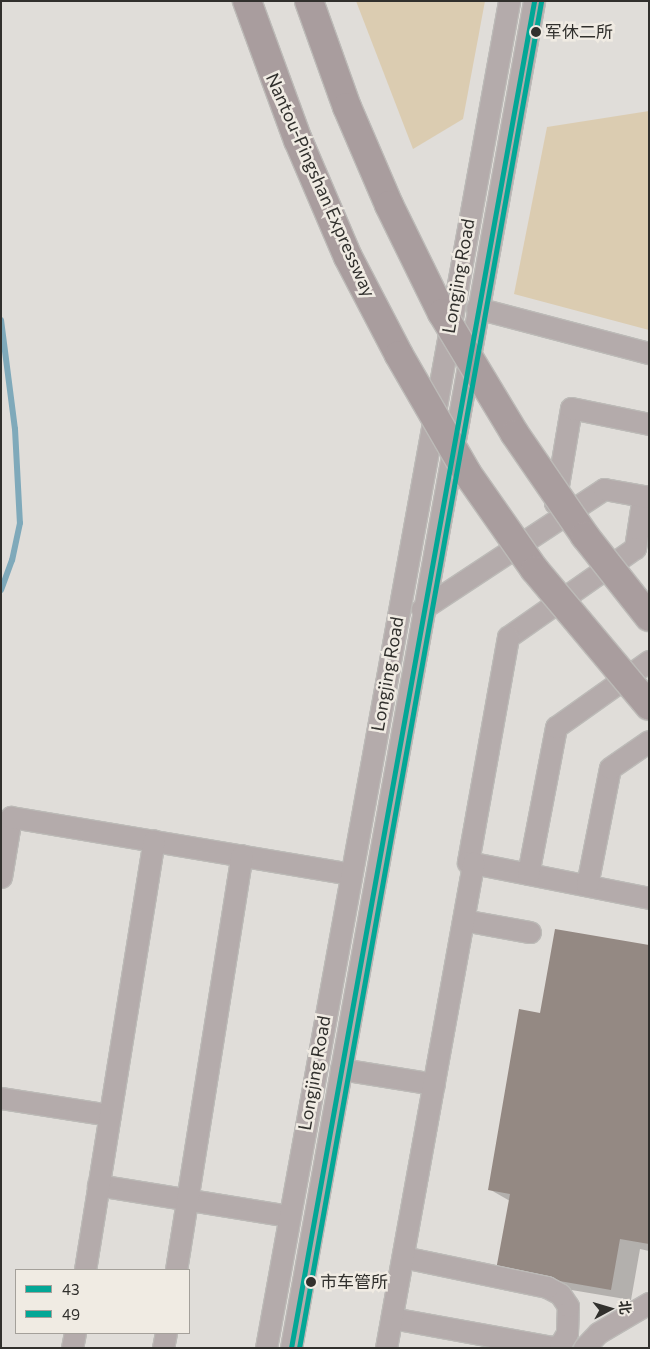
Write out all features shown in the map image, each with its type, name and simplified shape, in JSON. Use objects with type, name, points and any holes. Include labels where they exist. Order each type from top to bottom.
[{"type":"highway","name":"Nantou-Pingshan Expressway","points":[[247,1],[302,149],[348,257],[399,355],[467,473],[535,570],[649,706]]},
{"type":"highway","points":[[310,1],[347,107],[389,205],[442,313],[515,434],[585,536],[649,617]]},
{"type":"street","name":"Longjing Road","points":[[266,1348],[509,1]]},
{"type":"street","name":"Longjing Road","points":[[290,1348],[422,609],[534,1]]},
{"type":"street","points":[[477,308],[649,353]]},
{"type":"street","points":[[551,525],[571,408],[649,424]]},
{"type":"street","points":[[422,609],[604,489],[646,497],[635,548],[508,637],[468,862],[649,898]]},
{"type":"street","points":[[528,874],[556,728],[649,661]]},
{"type":"street","points":[[587,886],[610,768],[649,741]]},
{"type":"street","points":[[1,877],[11,818],[350,874]]},
{"type":"street","points":[[85,1269],[154,841]]},
{"type":"street","points":[[176,1269],[242,855]]},
{"type":"street","points":[[386,1348],[473,864]]},
{"type":"street","points":[[463,920],[530,932]]},
{"type":"street","points":[[341,1069],[434,1084]]},
{"type":"street","points":[[1,1098],[110,1115]]},
{"type":"street","points":[[98,1185],[289,1216]]},
{"type":"street","points":[[402,1257],[547,1287],[560,1294],[568,1306],[576,1345]]},
{"type":"street","points":[[392,1318],[545,1346],[576,1345],[649,1303]]},
{"type":"street","points":[[72,1348],[74,1334]]},
{"type":"street","points":[[163,1348],[166,1334]]},
{"type":"shaded area","points":[[356,1],[485,1],[463,119],[413,149]]},
{"type":"shaded area","points":[[649,111],[649,330],[514,294],[547,127]]},
{"type":"building","points":[[555,929],[649,945],[649,1244],[620,1239],[611,1290],[496,1270],[510,1194],[488,1190],[519,1009],[540,1013]]},
{"type":"waterway","points":[[1,320],[15,429],[20,523],[12,560],[1,590]]},
{"type":"transit line","name":"43","points":[[291,1348],[534,1]]},
{"type":"transit line","name":"49","points":[[299,1348],[541,2]]},
{"type":"place","name":"军休二所","points":[[536,32]]},
{"type":"place","name":"市车管所","points":[[311,1282]]}]
